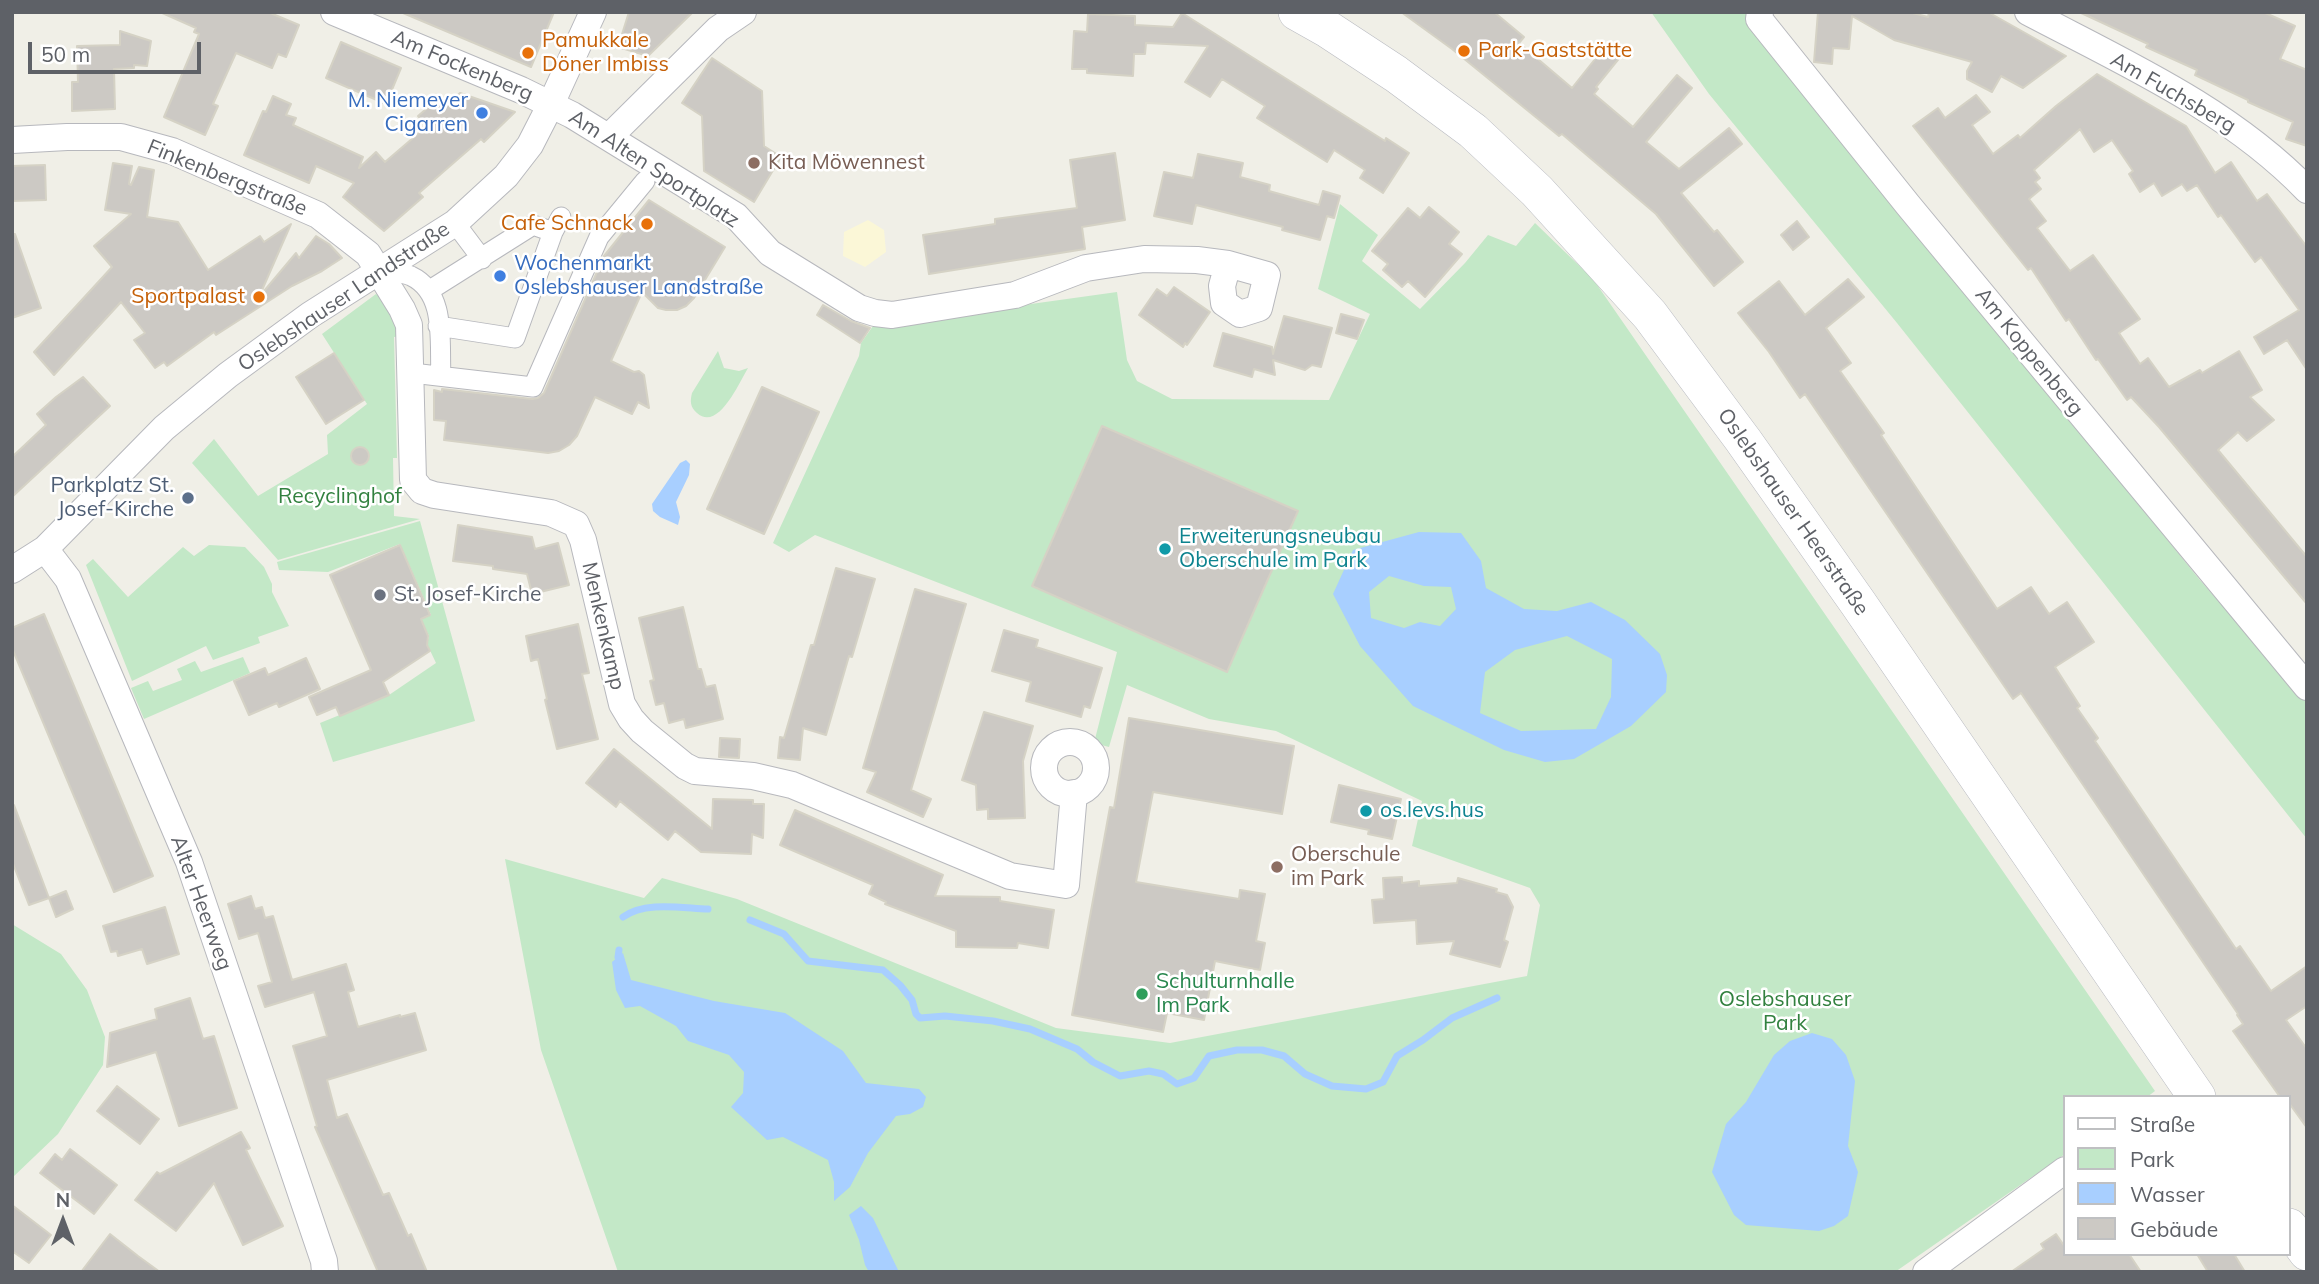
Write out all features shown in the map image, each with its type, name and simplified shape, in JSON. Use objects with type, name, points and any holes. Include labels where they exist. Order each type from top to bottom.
[{"type":"main road","name":"Oslebshauser Heerstraße","points":[[1315,15],[1473,131],[1537,191],[1650,315],[1743,440],[1850,592],[2185,1093]]},
{"type":"main road","points":[[2291,1230],[2307,1252]]},
{"type":"street","name":"Am Fockenberg","points":[[334,12],[551,104]]},
{"type":"street","name":"Oslebshauser Landstraße","points":[[12,570],[45,549],[164,428],[236,369],[310,314],[455,223],[506,176],[530,145],[593,12]]},
{"type":"street","points":[[608,137],[718,29],[743,12]]},
{"type":"street","name":"Am Koppenberg","points":[[1760,12],[1759,19],[1900,194],[2307,687]]},
{"type":"street","name":"Am Fuchsberg","points":[[2028,12],[2199,104],[2258,144],[2307,190]]},
{"type":"street","name":"Am Alten Sportplatz","points":[[551,104],[736,216],[770,253],[859,307],[875,313],[892,314],[1016,295],[1086,268],[1144,259],[1197,260],[1228,264]]},
{"type":"street","name":"Finkenbergstraße","points":[[12,140],[121,137],[172,151],[318,215],[368,254],[378,270]]},
{"type":"street","points":[[412,373],[533,387],[599,237],[645,181]]},
{"type":"street","points":[[455,223],[482,260]]},
{"type":"street","points":[[430,290],[482,260],[533,225],[557,224],[515,338],[438,326]]},
{"type":"street","points":[[378,270],[410,276],[430,290],[438,306],[440,375]]},
{"type":"street","name":"Menkenkamp","points":[[378,270],[409,325],[413,480],[422,491],[434,495],[551,513],[576,524],[583,540],[622,704],[642,732],[685,766],[695,771],[753,776],[792,785],[1010,876],[1066,885],[1074,793]]},
{"type":"street","name":"Alter Heerweg","points":[[45,549],[68,579],[189,862],[324,1261],[325,1272]]},
{"type":"street","points":[[1926,1272],[2064,1171]]},
{"type":"green space","points":[[1651,12],[1750,12],[1935,251],[2199,579],[2307,701],[2307,839],[1897,323],[1709,94]]},
{"type":"green space","name":"Oslebshauser Park","points":[[1340,204],[1378,235],[1362,261],[1420,309],[1488,235],[1516,246],[1535,223],[1593,279],[2155,1091],[2150,1095],[2064,1095],[2064,1155],[1895,1272],[618,1272],[541,1050],[505,859],[644,898],[662,878],[737,899],[1056,1028],[1170,1043],[1527,976],[1540,905],[1530,888],[1412,846],[1422,801],[1276,731],[1209,719],[1127,685],[1109,747],[1094,743],[1117,652],[815,535],[789,552],[773,543],[859,356],[861,343],[873,326],[1117,292],[1127,360],[1137,381],[1172,399],[1329,400],[1370,314],[1318,289]]},
{"type":"green space","name":"Recyclinghof","points":[[376,294],[385,302],[402,336],[394,337],[397,458],[393,458],[394,516],[420,519],[278,560],[192,463],[214,439],[258,496],[328,454],[327,435],[367,404],[322,334]]},
{"type":"green space","points":[[718,351],[724,368],[739,371],[748,368],[720,411],[705,417],[693,408],[691,396]]},
{"type":"green space","points":[[420,521],[475,721],[333,762],[320,723],[389,695],[436,663],[427,644],[429,636],[426,630],[420,628],[418,621],[431,615],[400,544],[328,572],[279,570],[277,562]]},
{"type":"green space","points":[[209,545],[245,547],[264,567],[272,584],[272,592],[289,626],[258,637],[260,643],[213,660],[206,646],[132,681],[86,565],[93,559],[128,597],[183,547],[194,556]]},
{"type":"green space","points":[[243,657],[250,673],[144,719],[131,688],[148,681],[153,691],[182,680],[177,669],[195,661],[201,672]]},
{"type":"green space","points":[[12,924],[61,954],[87,990],[105,1037],[103,1065],[58,1134],[12,1178]]},
{"type":"sand","points":[[868,220],[884,230],[886,252],[865,267],[843,256],[844,232]]},
{"type":"water","points":[[686,460],[690,464],[689,475],[676,502],[680,517],[678,525],[660,517],[653,511],[652,504],[680,463]]},
{"type":"water","points":[[1419,532],[1461,533],[1481,561],[1486,588],[1524,609],[1557,611],[1591,602],[1625,620],[1660,654],[1667,675],[1666,692],[1631,726],[1574,759],[1545,762],[1504,750],[1413,706],[1360,646],[1333,594],[1353,550]],"holes":[[[1389,576],[1424,586],[1451,587],[1456,609],[1440,626],[1420,622],[1404,628],[1371,618],[1369,592]],[[1567,636],[1612,659],[1611,697],[1596,729],[1521,731],[1480,713],[1485,672],[1515,650]]]},
{"type":"water","points":[[623,953],[631,980],[714,1001],[785,1013],[843,1051],[866,1083],[919,1089],[926,1097],[923,1107],[910,1114],[896,1116],[868,1153],[850,1187],[834,1201],[834,1182],[828,1160],[783,1137],[767,1140],[731,1107],[743,1093],[744,1072],[729,1055],[688,1041],[676,1026],[640,1006],[625,1008],[616,990],[612,962]]},
{"type":"water","points":[[1812,1033],[1832,1039],[1846,1055],[1855,1081],[1848,1146],[1858,1172],[1848,1216],[1834,1226],[1819,1231],[1746,1225],[1734,1215],[1712,1172],[1726,1124],[1746,1102],[1774,1055],[1790,1041]]},
{"type":"water","points":[[861,1206],[873,1218],[899,1272],[869,1272],[849,1215]]},
{"type":"building","points":[[160,12],[268,12],[299,25],[286,57],[278,54],[272,68],[236,53],[213,104],[218,106],[205,135],[164,117],[199,34],[194,32],[196,28]]},
{"type":"building","points":[[403,12],[554,12],[531,67],[403,13]]},
{"type":"building","points":[[629,12],[693,12],[648,56],[618,47]]},
{"type":"building","points":[[1401,12],[1494,12],[1524,37],[1519,43],[1572,88],[1607,44],[1621,56],[1596,87],[1598,89],[1594,94],[1633,127],[1677,75],[1692,88],[1646,142],[1679,169],[1729,128],[1742,144],[1681,193],[1743,262],[1714,286],[1656,214],[1562,134],[1559,136],[1452,49]]},
{"type":"building","points":[[1818,12],[1909,12],[1928,17],[1929,12],[1988,12],[2066,56],[2023,88],[2001,76],[1992,92],[1967,79],[1967,71],[1972,62],[1894,40],[1852,16],[1849,49],[1833,48],[1832,64],[1814,62]]},
{"type":"building","points":[[2079,12],[2263,12],[2295,26],[2280,59],[2307,70],[2307,146],[2286,139],[2293,122],[2195,75],[2197,70],[2146,47],[2148,44]]},
{"type":"building","points":[[1182,13],[1385,141],[1386,138],[1409,153],[1383,193],[1360,178],[1365,170],[1334,150],[1327,162],[1257,118],[1265,106],[1222,79],[1210,97],[1185,82],[1208,46],[1146,43],[1145,54],[1134,54],[1133,76],[1087,73],[1087,69],[1072,69],[1074,31],[1087,32],[1088,14],[1135,16],[1135,25],[1173,27]]},
{"type":"building","points":[[120,31],[151,41],[147,66],[134,65],[134,68],[114,69],[115,109],[72,111],[72,82],[78,82],[77,46],[120,45]]},
{"type":"building","points":[[341,42],[401,68],[386,104],[326,78]]},
{"type":"building","points":[[712,58],[762,91],[764,146],[781,157],[754,202],[704,171],[702,116],[682,103]]},
{"type":"building","points":[[2097,74],[2186,126],[2215,173],[2231,162],[2257,201],[2267,194],[2307,247],[2307,370],[2287,340],[2264,354],[2254,337],[2299,310],[2261,257],[2255,262],[2221,215],[2218,217],[2197,185],[2187,191],[2182,184],[2162,196],[2154,183],[2140,192],[2129,174],[2133,171],[2112,140],[2094,152],[2080,129],[2034,170],[2040,178],[2035,182],[2041,189],[2029,199],[2046,221],[2037,228],[2070,271],[2093,255],[2140,319],[2119,333],[2140,364],[2148,358],[2169,387],[2200,370],[2202,373],[2239,351],[2262,390],[2250,397],[2274,420],[2247,441],[2238,432],[2218,450],[2307,557],[2307,604],[2159,427],[2131,397],[2127,400],[2069,319],[2066,321],[2031,268],[2028,270],[1913,126],[1938,108],[1945,118],[1976,95],[1990,112],[1972,125],[1993,154],[2018,135],[2020,138]]},
{"type":"building","points":[[460,93],[515,112],[484,142],[481,139],[419,193],[423,197],[384,231],[343,197],[354,183],[316,166],[309,183],[244,155],[263,111],[266,112],[273,96],[291,104],[286,115],[296,118],[293,125],[363,157],[359,168],[376,152],[385,162],[427,126],[418,116],[440,97],[448,105]]},
{"type":"building","points":[[1115,153],[1125,220],[1082,227],[1085,249],[929,274],[923,235],[995,224],[995,219],[1077,208],[1070,160]]},
{"type":"building","points":[[1198,154],[1243,163],[1240,177],[1270,185],[1269,191],[1319,205],[1323,191],[1340,196],[1334,218],[1327,216],[1320,240],[1282,230],[1283,227],[1196,205],[1192,224],[1154,216],[1164,172],[1193,178]]},
{"type":"building","points":[[113,163],[132,166],[131,185],[139,167],[154,170],[147,217],[178,222],[208,270],[260,236],[264,242],[291,224],[259,297],[296,253],[299,258],[316,236],[329,244],[342,258],[292,286],[216,335],[214,332],[167,366],[164,362],[155,368],[134,340],[145,333],[121,302],[54,375],[34,352],[112,267],[94,246],[131,214],[105,210]]},
{"type":"building","points":[[45,165],[46,200],[12,201],[12,166]]},
{"type":"building","points":[[649,200],[725,247],[694,298],[686,306],[677,310],[658,308],[642,292],[611,361],[644,375],[649,408],[638,402],[632,414],[595,397],[577,436],[559,451],[548,453],[444,440],[446,421],[434,420],[434,390],[532,399],[544,393],[604,256]]},
{"type":"building","points":[[1429,207],[1459,232],[1449,244],[1462,254],[1425,297],[1408,281],[1402,287],[1383,270],[1388,264],[1372,251],[1408,208],[1420,218]]},
{"type":"building","points":[[1797,221],[1809,237],[1793,250],[1781,235]]},
{"type":"building","points":[[12,234],[15,234],[41,308],[12,318]]},
{"type":"building","points":[[1848,279],[1864,297],[1826,328],[1851,363],[1840,371],[1884,433],[1881,435],[1997,609],[2031,587],[2049,614],[2067,602],[2094,642],[2055,667],[2080,706],[2077,708],[2098,738],[2095,741],[2236,949],[2240,946],[2271,991],[2307,966],[2307,1006],[2286,1020],[2307,1049],[2307,1128],[2291,1106],[2291,1095],[2279,1095],[2233,1031],[2243,1024],[2238,1014],[2021,693],[2013,699],[1805,394],[1800,398],[1738,313],[1779,281],[1805,315]]},
{"type":"building","points":[[1174,287],[1210,312],[1183,347],[1139,315],[1157,289],[1167,296]]},
{"type":"building","points":[[823,305],[870,328],[860,343],[817,315]]},
{"type":"building","points":[[1341,314],[1364,320],[1357,339],[1336,333]]},
{"type":"building","points":[[1284,316],[1332,328],[1321,367],[1312,365],[1305,370],[1273,360],[1275,375],[1254,369],[1252,377],[1214,366],[1223,333],[1272,347],[1273,354]]},
{"type":"building","points":[[334,353],[364,400],[326,424],[296,377]]},
{"type":"building","points":[[83,377],[110,406],[12,497],[12,457],[46,425],[37,414]]},
{"type":"building","points":[[762,387],[819,412],[764,534],[707,509]]},
{"type":"building","name":"Erweiterungsneubau Oberschule im Park","points":[[1102,426],[1298,511],[1227,672],[1032,586]]},
{"type":"building","points":[[356,447],[364,447],[369,456],[367,463],[356,465],[351,460],[351,452]]},
{"type":"building","points":[[458,525],[532,537],[535,549],[558,543],[569,585],[532,594],[527,574],[453,561]]},
{"type":"building","points":[[400,545],[430,615],[421,619],[428,636],[427,645],[430,651],[383,682],[389,695],[340,716],[336,707],[317,715],[309,697],[371,670],[330,575]]},
{"type":"building","points":[[836,568],[875,579],[852,657],[849,656],[826,735],[803,728],[800,760],[778,758],[780,737],[784,738]]},
{"type":"building","points":[[915,589],[966,604],[911,790],[931,799],[923,817],[867,792],[876,772],[863,768]]},
{"type":"building","points":[[683,607],[698,669],[701,669],[706,687],[715,685],[723,719],[686,728],[684,719],[669,723],[664,703],[656,705],[650,681],[654,680],[639,618]]},
{"type":"building","points":[[44,614],[153,876],[114,892],[12,648],[12,628]]},
{"type":"building","points":[[578,624],[589,673],[582,674],[598,739],[557,749],[538,659],[531,661],[526,636]]},
{"type":"building","points":[[1004,630],[1038,640],[1036,647],[1102,668],[1090,708],[1084,706],[1081,717],[1026,701],[1031,682],[992,671]]},
{"type":"building","points":[[306,658],[320,689],[279,707],[277,703],[249,715],[234,681],[265,668],[268,675]]},
{"type":"building","points":[[984,712],[1033,726],[1023,761],[1025,818],[988,819],[988,809],[977,810],[976,785],[962,780]]},
{"type":"building","points":[[1129,718],[1294,746],[1282,814],[1153,792],[1136,882],[1239,899],[1240,890],[1265,894],[1256,941],[1265,943],[1260,970],[1215,961],[1204,1020],[1167,1013],[1163,1032],[1072,1015],[1110,807],[1114,808]]},
{"type":"building","points":[[720,738],[740,739],[739,758],[719,757]]},
{"type":"building","points":[[614,749],[712,829],[713,799],[753,800],[753,804],[764,804],[763,838],[752,834],[751,854],[701,852],[675,831],[668,840],[620,801],[616,807],[586,783]]},
{"type":"building","name":"os.levs.hus","points":[[1339,785],[1401,799],[1392,839],[1368,834],[1369,830],[1331,822]]},
{"type":"building","points":[[12,805],[49,898],[29,905],[12,861]]},
{"type":"building","points":[[795,810],[943,875],[935,896],[1000,897],[1000,901],[1054,910],[1048,948],[1018,943],[1017,948],[956,947],[956,931],[885,904],[886,902],[869,894],[873,885],[780,845]]},
{"type":"building","points":[[1402,877],[1402,883],[1419,881],[1419,886],[1457,883],[1458,878],[1497,889],[1496,892],[1507,895],[1513,907],[1504,940],[1508,942],[1500,967],[1450,954],[1454,941],[1417,944],[1416,920],[1374,923],[1372,900],[1384,899],[1383,878]]},
{"type":"building","points":[[66,891],[73,909],[56,917],[49,898]]},
{"type":"building","points":[[251,896],[255,909],[262,907],[265,918],[273,916],[292,980],[346,964],[354,990],[348,992],[358,1027],[415,1013],[426,1050],[327,1080],[337,1118],[347,1114],[383,1195],[389,1193],[427,1272],[378,1272],[315,1127],[317,1126],[293,1046],[327,1036],[314,992],[265,1007],[258,986],[272,982],[258,933],[239,939],[228,904]]},
{"type":"building","points":[[165,907],[179,954],[147,964],[142,949],[118,956],[117,951],[111,952],[103,926]]},
{"type":"building","points":[[190,998],[203,1039],[214,1036],[237,1108],[179,1126],[156,1052],[107,1067],[110,1033],[157,1019],[155,1009]]},
{"type":"building","points":[[117,1086],[159,1119],[140,1144],[97,1111]]},
{"type":"building","points":[[241,1132],[250,1148],[246,1150],[283,1226],[243,1245],[214,1183],[176,1231],[135,1200],[157,1172],[160,1174]]},
{"type":"building","points":[[70,1149],[117,1185],[94,1214],[40,1173],[55,1154],[62,1160]]},
{"type":"building","points":[[12,1205],[51,1235],[29,1263],[12,1251]]},
{"type":"building","points":[[110,1234],[138,1256],[160,1272],[81,1272]]},
{"type":"building","points":[[2056,1234],[2064,1246],[2064,1256],[2130,1256],[2141,1272],[2011,1272],[2044,1249],[2041,1244]]},
{"type":"building","points":[[2198,1256],[2235,1256],[2245,1272],[2208,1272]]},
{"type":"waterway","points":[[623,917],[652,907],[708,909]]},
{"type":"waterway","points":[[750,920],[784,934],[808,961],[883,970],[912,1000],[920,1018],[945,1016],[993,1021],[1030,1029],[1077,1049],[1093,1062],[1120,1076],[1149,1071],[1163,1074],[1177,1084],[1194,1078],[1209,1056],[1237,1050],[1262,1050],[1284,1056],[1305,1074],[1332,1086],[1366,1089],[1383,1082],[1397,1056],[1452,1018],[1497,998]]},
{"type":"waterway","points":[[618,957],[619,950]]},
{"type":"place","name":"Park-Gaststätte","points":[[1464,51]]},
{"type":"place","name":"Pamukkale Döner Imbiss","points":[[528,53]]},
{"type":"place","name":"M. Niemeyer Cigarren","points":[[482,113]]},
{"type":"place","name":"Kita Möwennest","points":[[754,163]]},
{"type":"place","name":"Cafe Schnack","points":[[647,224]]},
{"type":"place","name":"Wochenmarkt Oslebshauser Landstraße","points":[[500,276]]},
{"type":"place","name":"Sportpalast","points":[[259,297]]},
{"type":"place","name":"Parkplatz St. Josef-Kirche","points":[[188,498]]},
{"type":"place","name":"Erweiterungsneubau Oberschule im Park","points":[[1165,549]]},
{"type":"place","name":"St. Josef-Kirche","points":[[380,595]]},
{"type":"place","name":"os.levs.hus","points":[[1366,811]]},
{"type":"place","name":"Oberschule im Park","points":[[1277,867]]},
{"type":"place","name":"Schulturnhalle Im Park","points":[[1142,994]]}]
